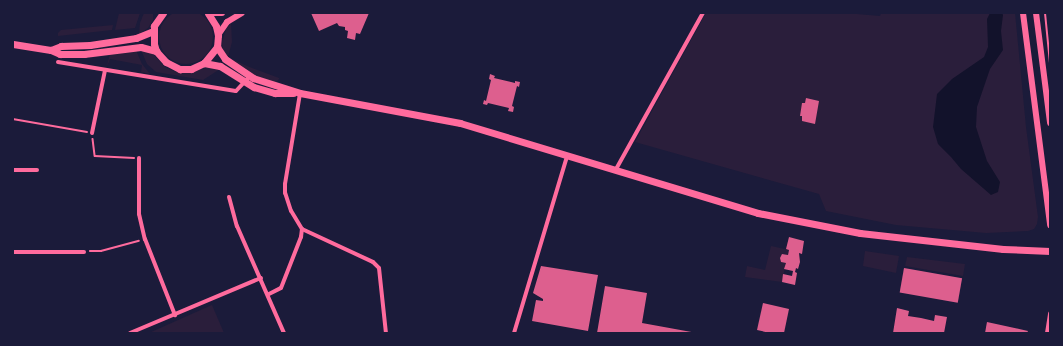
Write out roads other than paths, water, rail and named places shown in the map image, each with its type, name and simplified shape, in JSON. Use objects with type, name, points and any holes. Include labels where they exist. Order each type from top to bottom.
[{"type":"main road","points":[[156,51],[153,31],[156,17],[163,13]]},
{"type":"main road","points":[[13,44],[51,50],[60,54],[84,54],[141,47],[156,51],[166,62],[180,69],[192,69],[204,63],[217,47],[218,35],[216,26],[208,13]]},
{"type":"main road","points":[[212,13],[222,13]]},
{"type":"main road","points":[[218,35],[227,22],[242,13]]},
{"type":"main road","points":[[1023,13],[1050,225]]},
{"type":"main road","points":[[1036,13],[1050,123]]},
{"type":"main road","points":[[51,50],[61,46],[90,45],[136,38],[153,31]]},
{"type":"main road","points":[[217,47],[225,59],[250,76],[300,93]]},
{"type":"main road","points":[[204,63],[220,66],[245,82],[275,92],[300,93],[432,117],[467,126],[751,211],[860,233],[1003,249],[1050,251]]},
{"type":"street","points":[[615,171],[703,13]]},
{"type":"street","points":[[58,62],[236,91],[250,76]]},
{"type":"street","points":[[92,133],[105,70]]},
{"type":"street","points":[[300,93],[285,184],[285,193],[289,206],[302,229],[373,262],[379,268],[386,333]]},
{"type":"street","points":[[514,333],[567,156]]},
{"type":"street","points":[[139,158],[139,214],[145,239],[175,315]]},
{"type":"street","points":[[13,170],[37,170]]},
{"type":"street","points":[[229,197],[237,226],[269,294],[284,333]]},
{"type":"street","points":[[269,294],[281,288],[301,237],[302,229]]},
{"type":"street","points":[[13,252],[84,252]]},
{"type":"street","points":[[130,333],[261,278]]},
{"type":"street","points":[[1047,333],[1050,313]]},
{"type":"lane","points":[[1045,13],[1050,63]]}]
